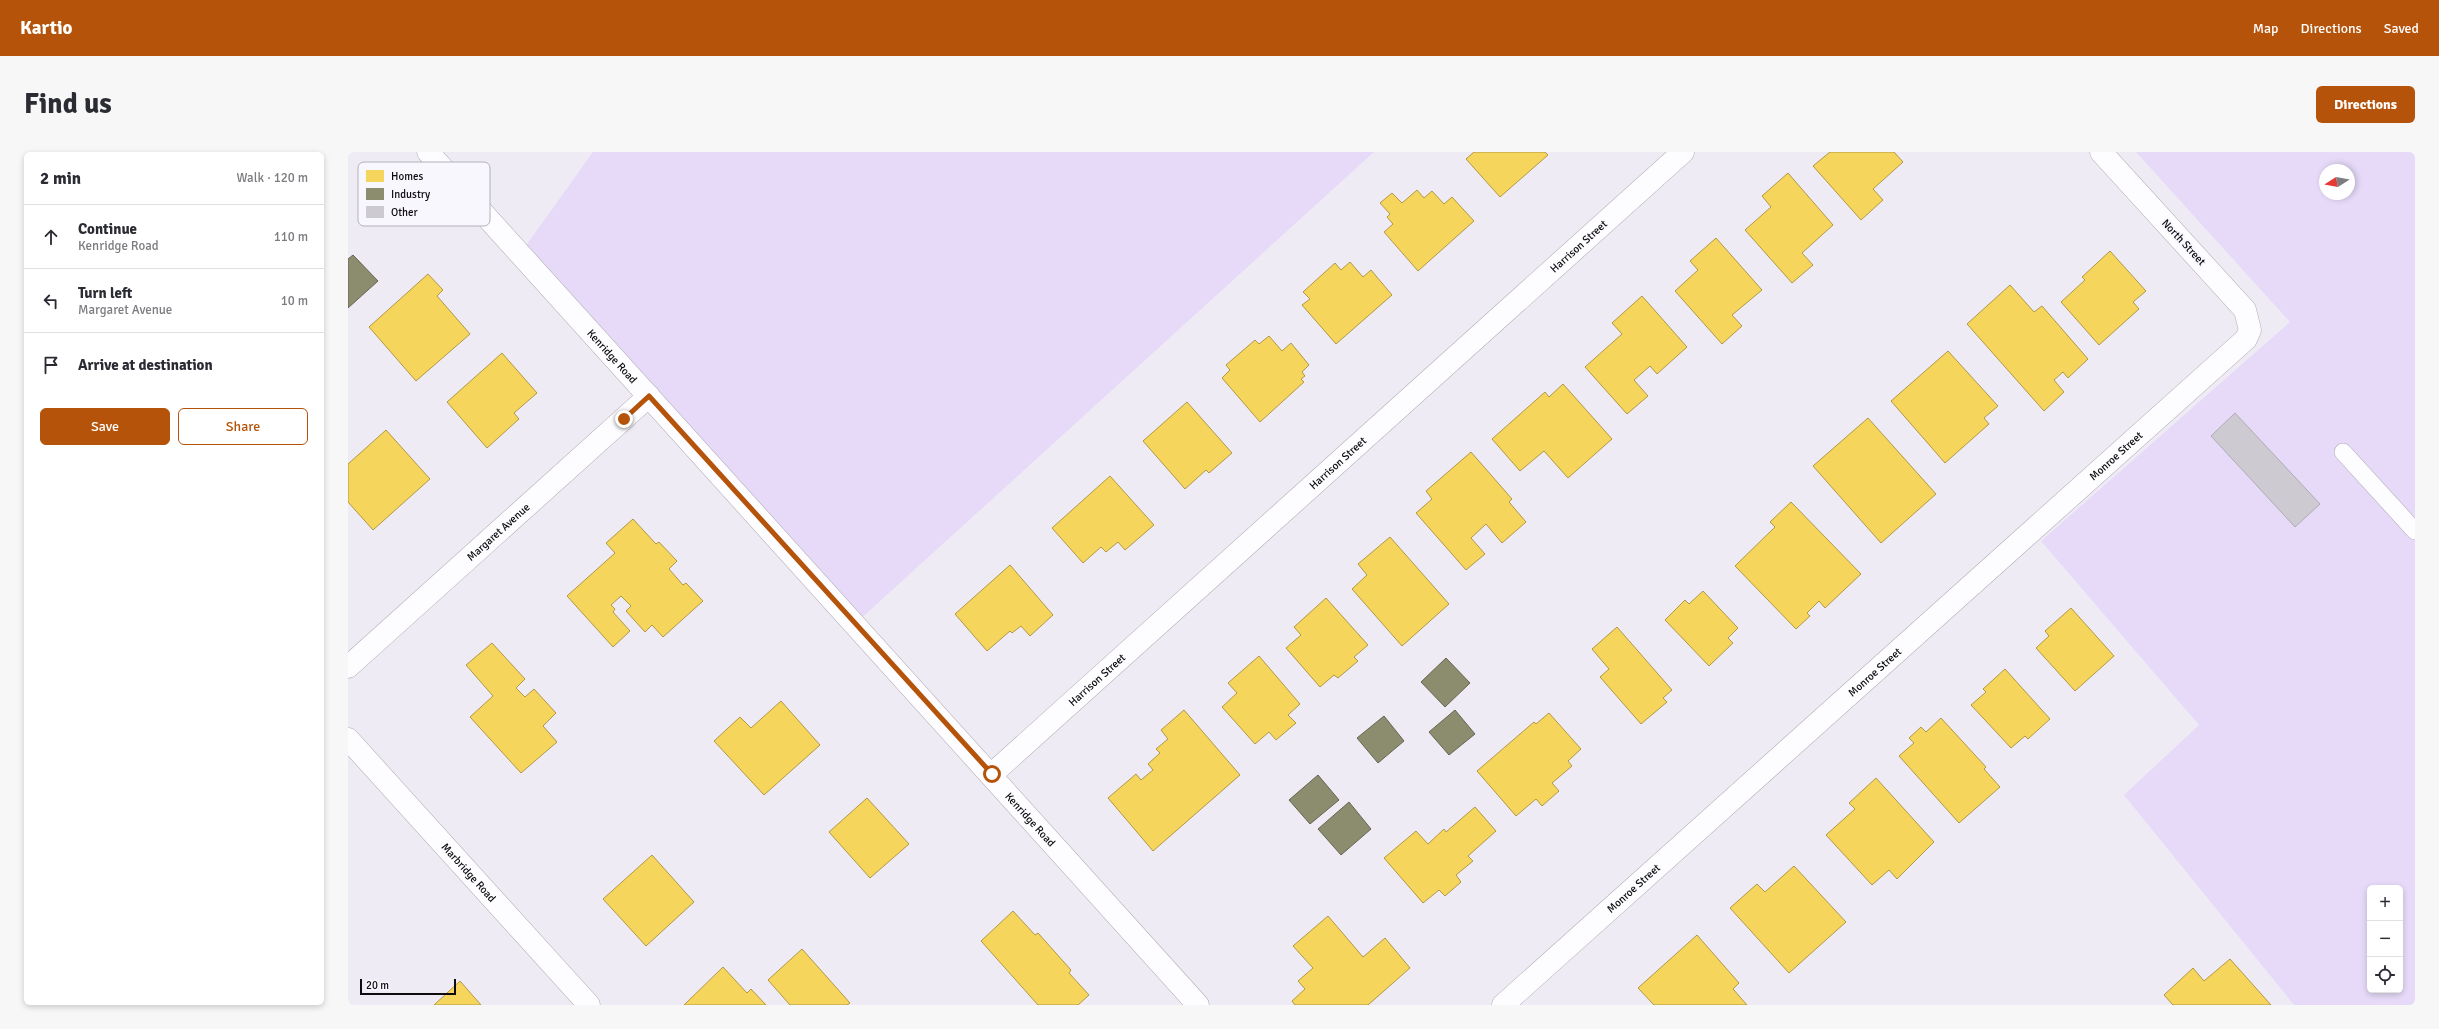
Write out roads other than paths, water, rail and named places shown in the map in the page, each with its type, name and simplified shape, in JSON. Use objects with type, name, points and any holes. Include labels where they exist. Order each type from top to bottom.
[{"type":"street","name":"Kenridge Road","points":[[428,152],[437,162]]},
{"type":"street","name":"Harrison Street","points":[[992,774],[1683,152]]},
{"type":"street","name":"North Street","points":[[2101,152],[2245,310],[2250,330],[2246,339]]},
{"type":"street","name":"Kenridge Road","points":[[490,220],[992,774],[1198,1005]]},
{"type":"street","name":"Monroe Street","points":[[1503,1005],[2246,339]]},
{"type":"street","name":"Margaret Avenue","points":[[348,667],[649,396]]},
{"type":"street","name":"Marbridge Road","points":[[348,739],[589,1005]]},
{"type":"lane","points":[[2343,452],[2415,531]]}]
